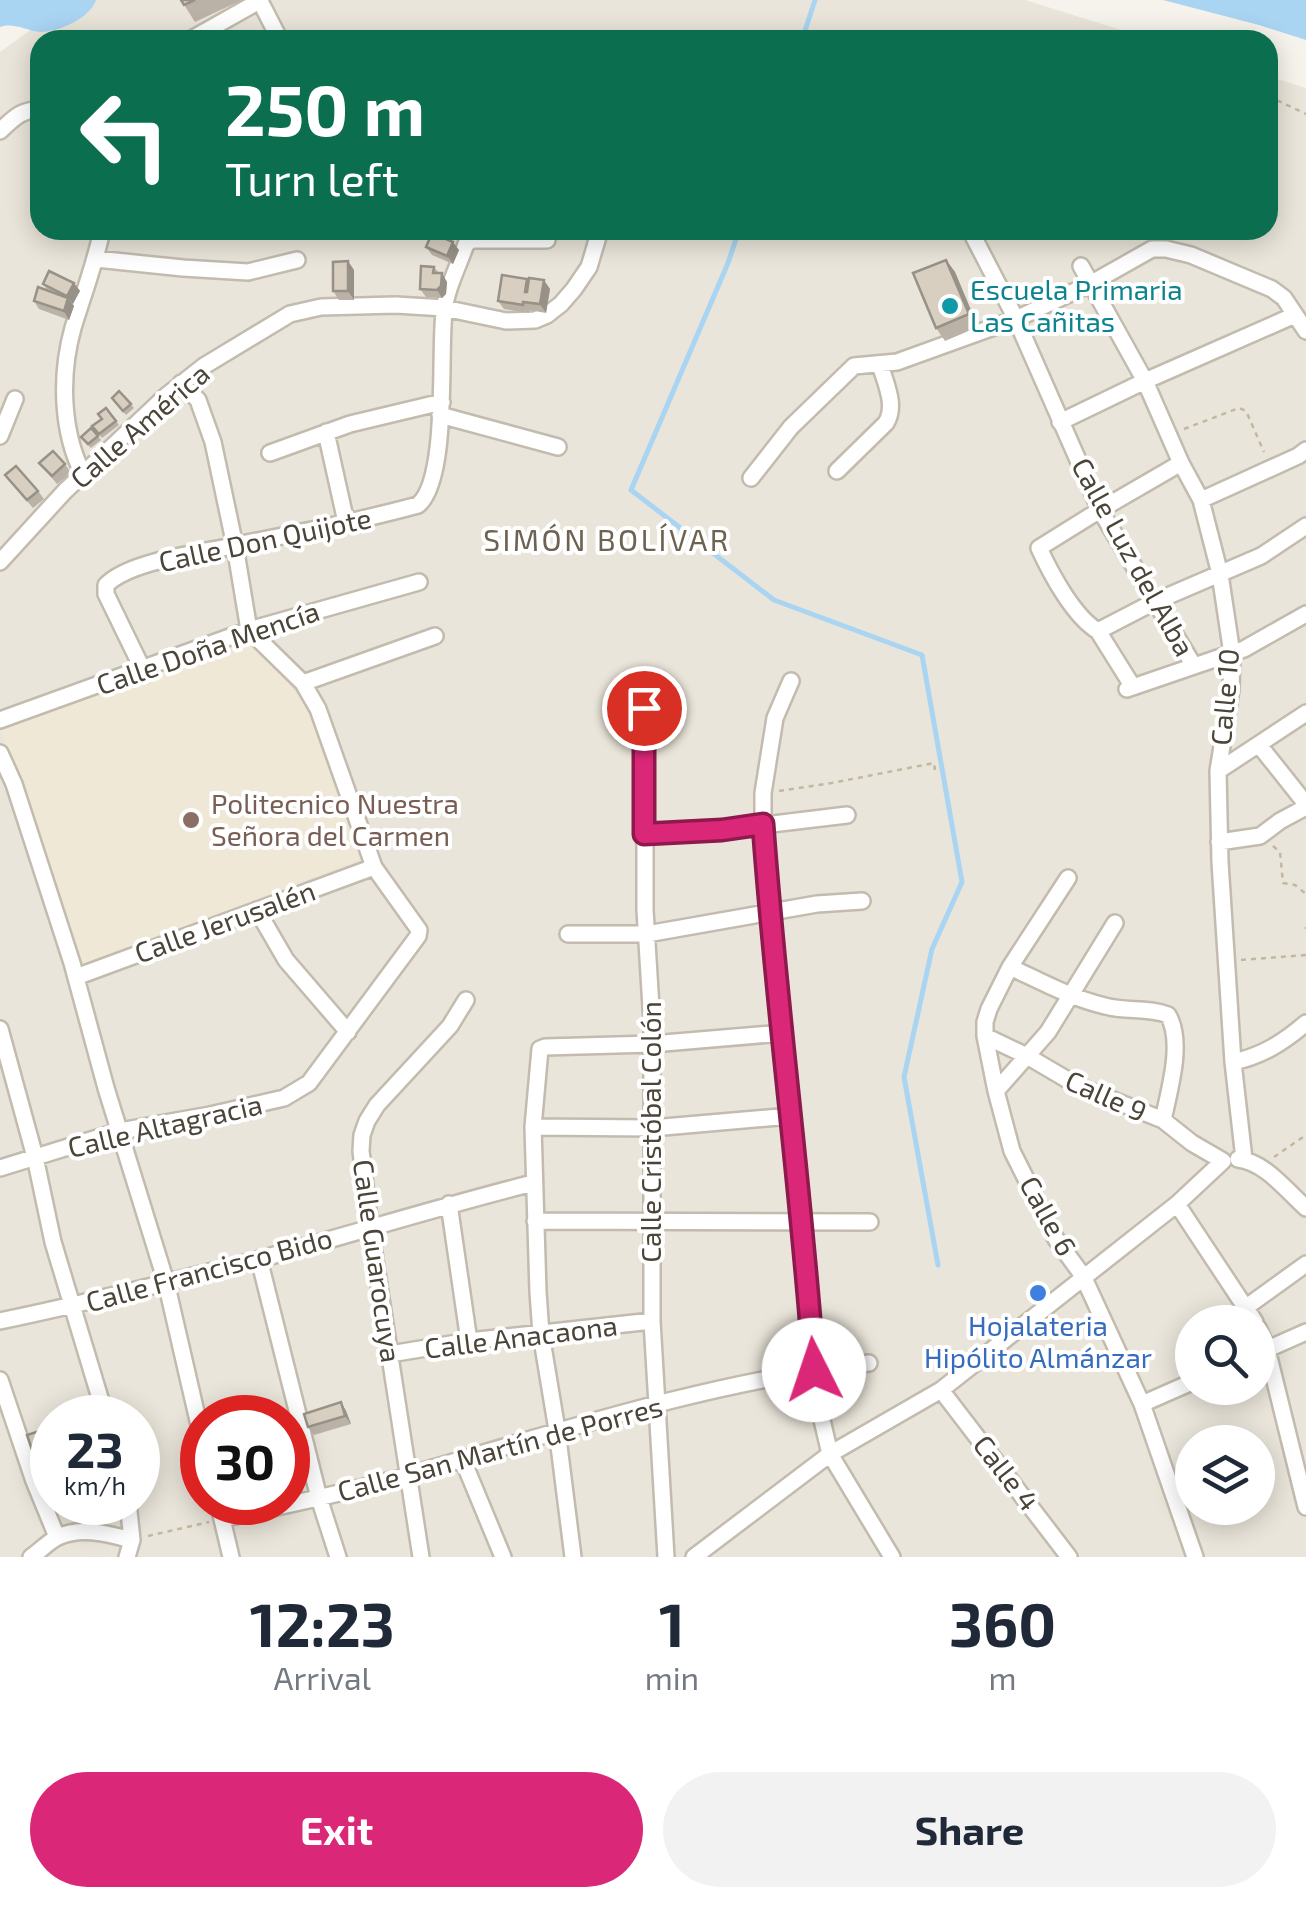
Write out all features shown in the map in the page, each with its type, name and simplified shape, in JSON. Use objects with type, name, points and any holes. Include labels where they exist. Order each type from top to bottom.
[{"type":"street","points":[[216,30],[260,0],[275,30]]},
{"type":"street","points":[[0,131],[19,113],[30,109]]},
{"type":"street","points":[[83,474],[69,435],[65,367],[72,330],[100,240]]},
{"type":"street","points":[[441,408],[444,308],[468,241],[547,240]]},
{"type":"street","name":"Calle América","points":[[0,562],[83,474],[182,383],[290,314],[320,307],[396,306],[444,308],[506,321],[535,320],[561,304],[574,289],[589,267],[597,240]]},
{"type":"street","name":"Calle Luz del Alba","points":[[975,240],[1016,319],[1100,510],[1194,666]]},
{"type":"street","points":[[751,478],[778,442],[854,366],[918,356],[1016,319],[1152,249],[1166,248],[1191,255],[1272,289],[1284,298],[1306,331]]},
{"type":"street","points":[[96,259],[248,272],[297,260]]},
{"type":"street","name":"Calle 10","points":[[1081,266],[1145,381],[1201,500],[1220,574],[1232,654],[1218,772],[1219,842],[1224,960],[1244,1159]]},
{"type":"street","points":[[1060,422],[1295,315]]},
{"type":"street","points":[[837,471],[891,415],[880,364]]},
{"type":"street","points":[[182,383],[198,400],[213,442],[250,630]]},
{"type":"street","points":[[0,436],[15,399]]},
{"type":"street","points":[[270,453],[350,424],[441,408],[558,447]]},
{"type":"street","name":"Calle Don Quijote","points":[[142,668],[106,594],[106,585],[113,578],[165,558],[418,505],[429,490],[441,408]]},
{"type":"street","points":[[326,432],[346,522]]},
{"type":"street","points":[[1201,500],[1306,450]]},
{"type":"street","points":[[1182,464],[1039,547],[1075,609],[1098,631],[1130,688],[1232,654],[1306,614]]},
{"type":"street","points":[[1098,631],[1270,551],[1306,526]]},
{"type":"street","name":"Calle Doña Mencía","points":[[0,720],[250,630],[418,582]]},
{"type":"street","name":"Calle Altagracia","points":[[0,1168],[120,1131],[210,1116],[284,1098],[309,1082],[418,936],[418,930],[374,867],[318,709],[303,683],[250,630]]},
{"type":"street","points":[[303,683],[435,636]]},
{"type":"street","points":[[791,680],[775,718],[763,794],[763,824],[814,1370],[830,1454],[892,1557]]},
{"type":"street","name":"Calle Cristóbal Colón","points":[[644,708],[652,1044],[652,1321],[666,1557]]},
{"type":"street","points":[[1218,772],[1306,713]]},
{"type":"street","points":[[1219,842],[1260,836],[1306,805],[1258,745]]},
{"type":"street","points":[[0,754],[14,784],[76,977],[166,1282],[192,1395]]},
{"type":"street","points":[[644,834],[722,830],[847,815]]},
{"type":"street","name":"Calle Jerusalén","points":[[76,977],[374,867]]},
{"type":"street","name":"Calle 6","points":[[1068,878],[1010,966],[989,1009],[985,1036],[1012,1152],[1056,1239],[1084,1276],[1142,1404],[1194,1557]]},
{"type":"street","points":[[568,934],[647,934],[817,904],[862,901]]},
{"type":"street","points":[[257,910],[286,960],[348,1032]]},
{"type":"street","points":[[996,1091],[1048,1032],[1115,923]]},
{"type":"street","points":[[1010,966],[1070,996],[1125,1010],[1168,1015],[1174,1028],[1174,1071],[1163,1120]]},
{"type":"street","name":"Calle Guarocuya","points":[[421,1557],[361,1151],[367,1121],[377,1105],[450,1026],[466,1000]]},
{"type":"street","points":[[1233,1062],[1278,1045],[1306,1023]]},
{"type":"street","points":[[0,1029],[53,1242],[99,1395]]},
{"type":"street","points":[[573,1557],[541,1334],[533,1183],[540,1049],[783,1033]]},
{"type":"street","name":"Calle 9","points":[[985,1036],[1078,1086],[1163,1120],[1192,1144],[1223,1161]]},
{"type":"street","points":[[534,1127],[652,1128],[791,1116]]},
{"type":"street","points":[[694,1557],[830,1454],[941,1390],[1177,1204],[1223,1161],[1244,1159],[1260,1166],[1306,1208]]},
{"type":"street","name":"Calle Francisco Bido","points":[[0,1321],[260,1259],[533,1183]]},
{"type":"street","points":[[449,1204],[468,1341]]},
{"type":"street","points":[[1177,1204],[1242,1305]]},
{"type":"street","points":[[534,1221],[870,1222]]},
{"type":"street","points":[[260,1259],[319,1498],[338,1557]]},
{"type":"street","points":[[1266,1305],[1306,1264]]},
{"type":"street","name":"Calle Anacaona","points":[[390,1354],[468,1341],[652,1321]]},
{"type":"street","points":[[1275,1345],[1306,1332]]},
{"type":"street","name":"Calle San Martín de Porres","points":[[310,1500],[658,1404],[814,1370],[868,1363]]},
{"type":"street","points":[[0,1380],[57,1537]]},
{"type":"street","points":[[1142,1404],[1175,1389]]},
{"type":"street","name":"Calle 4","points":[[941,1390],[1069,1557]]},
{"type":"street","points":[[1275,1397],[1306,1508]]},
{"type":"street","points":[[462,1458],[503,1557]]},
{"type":"street","points":[[127,1557],[132,1540],[130,1525]]},
{"type":"street","points":[[223,1525],[231,1557]]},
{"type":"street","points":[[31,1557],[57,1537],[80,1532],[132,1540]]},
{"type":"path","points":[[1278,101],[1306,114]]},
{"type":"path","points":[[1168,435],[1239,408],[1246,410],[1272,468]]},
{"type":"path","points":[[763,794],[934,762],[936,770]]},
{"type":"path","points":[[1260,836],[1280,852],[1283,883],[1295,885],[1306,894]]},
{"type":"path","points":[[1224,960],[1306,955]]},
{"type":"path","points":[[1260,1166],[1306,1135]]},
{"type":"path","points":[[132,1540],[196,1525]]},
{"type":"shaded area","points":[[72,0],[1025,0],[1121,30],[30,30]]},
{"type":"shaded area","points":[[30,30],[30,240],[1278,240],[1278,79],[1306,88],[1306,1557],[0,1557],[0,52]]},
{"type":"shaded area","name":"Politecnico Nuestra Señora del Carmen","points":[[247,639],[280,672],[310,713],[361,859],[81,966],[22,781],[0,729]]},
{"type":"water","points":[[0,0],[96,0],[87,13],[56,30],[0,27]]},
{"type":"water","points":[[1163,0],[1306,0],[1306,40]]},
{"type":"building","points":[[429,240],[453,242],[447,256],[426,247]]},
{"type":"building","name":"Escuela Primaria Las Cañitas","points":[[946,260],[969,314],[936,328],[913,273]]},
{"type":"building","points":[[348,261],[348,291],[333,291],[333,262]]},
{"type":"building","points":[[421,266],[434,267],[433,273],[442,273],[437,290],[420,289]]},
{"type":"building","points":[[49,271],[74,283],[67,296],[43,284]]},
{"type":"building","points":[[502,275],[527,279],[525,292],[529,278],[544,280],[540,304],[498,301]]},
{"type":"building","points":[[38,287],[68,298],[64,311],[34,301]]},
{"type":"building","points":[[119,391],[131,404],[123,411],[112,398]]},
{"type":"building","points":[[106,408],[116,421],[99,434],[92,426],[102,419],[98,414]]},
{"type":"building","points":[[91,428],[98,436],[88,444],[81,437]]},
{"type":"building","points":[[53,451],[65,464],[52,476],[39,463]]},
{"type":"building","points":[[16,466],[38,491],[27,500],[5,475]]},
{"type":"building","points":[[341,1402],[345,1416],[310,1426],[310,1412]]},
{"type":"waterway","points":[[805,30],[815,0]]},
{"type":"waterway","points":[[736,240],[631,490],[774,600],[922,655],[962,882],[932,949],[904,1077],[938,1265]]},
{"type":"place","name":"Escuela Primaria Las Cañitas","points":[[950,306]]},
{"type":"place","name":"Politecnico Nuestra Señora del Carmen","points":[[191,820]]},
{"type":"place","name":"Hojalateria Hipólito Almánzar","points":[[1038,1293]]},
{"type":"district","name":"SIMÓN BOLÍVAR","points":[[607,541]]},
{"type":"route","points":[[644,708],[644,834],[763,824],[814,1370]]}]
